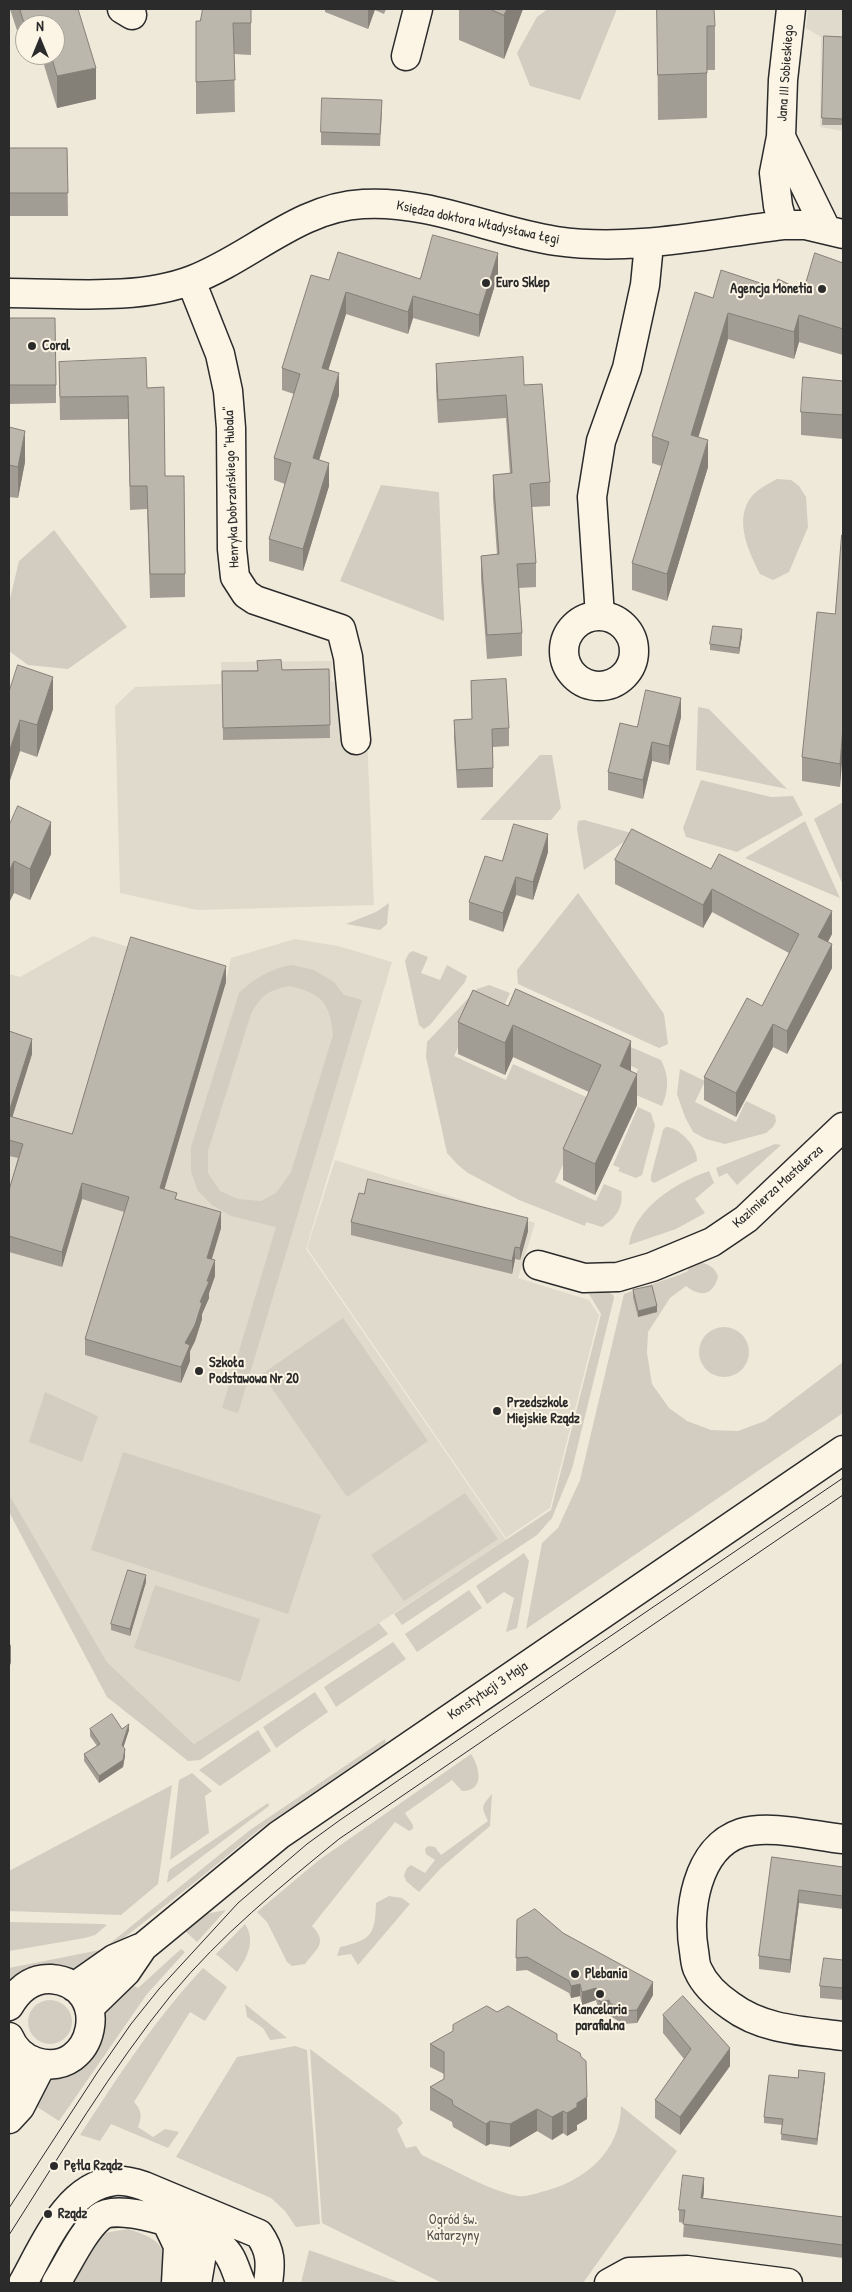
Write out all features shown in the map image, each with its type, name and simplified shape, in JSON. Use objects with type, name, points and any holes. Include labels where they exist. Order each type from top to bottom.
[{"type":"street","points":[[406,56],[418,9]]},
{"type":"street","name":"Jana III Sobieskiego","points":[[783,225],[778,206],[774,173],[781,137],[783,80],[791,9]]},
{"type":"street","name":"Jana III Sobieskiego","points":[[781,137],[805,188],[834,232]]},
{"type":"street","points":[[783,225],[805,188]]},
{"type":"street","name":"Księdza doktora Władysława Łęgi","points":[[9,293],[130,293],[190,281],[216,270],[280,232],[328,210],[362,204],[396,204],[429,209],[520,235],[558,242],[606,245],[648,244],[783,225],[805,225],[834,232]]},
{"type":"street","points":[[600,616],[592,497],[600,441],[627,368],[645,285],[648,244]]},
{"type":"street","name":"Henryka Dobrzańskiego \"Hubala\"","points":[[190,281],[220,354],[228,391],[231,428],[232,549],[235,577],[246,594],[255,600],[341,629],[348,657],[356,740]]},
{"type":"street","name":"Kazimierza Mastalerza","points":[[538,1265],[584,1278],[618,1278],[652,1267],[712,1242],[746,1219],[843,1127]]},
{"type":"street","name":"Konstytucji 3 Maja","points":[[82,1998],[126,1972],[143,1947],[279,1835],[843,1450]]},
{"type":"street","points":[[843,1839],[766,1829],[741,1833],[720,1846],[705,1865],[696,1891],[692,1918],[692,1942],[697,1969],[710,1989],[731,2006],[758,2022],[800,2031],[843,2036]]},
{"type":"street","points":[[11,1998],[28,1984],[43,1979],[59,1980],[82,1998],[92,2022],[82,2049],[70,2059],[57,2064],[24,2052]]},
{"type":"street","points":[[9,2086],[24,2052]]},
{"type":"street","points":[[9,2119],[20,2107],[24,2052]]},
{"type":"street","points":[[23,2283],[63,2214],[88,2191],[105,2183],[125,2181],[144,2186],[258,2234],[267,2245],[270,2256],[268,2283]]},
{"type":"street","points":[[53,2229],[77,2213],[100,2206],[112,2206],[132,2213]]},
{"type":"street","points":[[56,2283],[91,2227],[102,2216],[119,2212],[142,2214],[210,2240],[230,2256],[241,2283]]},
{"type":"street","points":[[167,2223],[178,2246],[176,2283]]},
{"type":"street","points":[[241,2283],[257,2252],[256,2238],[252,2231]]},
{"type":"street","points":[[197,2283],[203,2248],[210,2240]]},
{"type":"street","points":[[210,2240],[223,2267],[219,2283]]},
{"type":"street","points":[[609,2283],[630,2272],[687,2270],[788,2283]]},
{"type":"shaded area","points":[[808,9],[843,9],[843,131],[820,127],[821,37],[806,28]]},
{"type":"shaded area","points":[[332,661],[331,681],[351,687],[365,687],[374,905],[197,910],[120,893],[115,706],[135,687],[221,684],[221,662]]},
{"type":"shaded area","name":"Szkoła Podstawowa Nr 20","points":[[93,936],[227,977],[231,958],[295,939],[338,946],[392,962],[306,1249],[506,1540],[194,1744],[107,1662],[9,1494],[9,974],[20,977]]},
{"type":"shaded area","name":"Przedszkole Miejskie Rządz","points":[[335,1160],[535,1223],[518,1278],[589,1300],[599,1315],[550,1508],[506,1538],[307,1248]]},
{"type":"green space","points":[[548,9],[617,9],[580,100],[530,86],[517,53],[537,17]]},
{"type":"green space","points":[[777,479],[791,480],[799,486],[806,497],[808,527],[789,572],[773,580],[760,574],[748,547],[743,528],[743,518],[745,509],[752,496]]},
{"type":"green space","points":[[381,485],[439,492],[444,621],[340,581]]},
{"type":"green space","points":[[54,530],[127,627],[68,669],[28,665],[9,651],[9,603],[19,561]]},
{"type":"green space","points":[[698,707],[709,709],[787,789],[696,770]]},
{"type":"green space","points":[[540,755],[552,755],[561,808],[551,820],[480,820]]},
{"type":"green space","points":[[701,780],[771,797],[793,796],[803,815],[737,852],[686,837],[683,828]]},
{"type":"green space","points":[[843,802],[843,885],[814,819]]},
{"type":"green space","points":[[584,820],[635,834],[584,870],[577,829],[578,821]]},
{"type":"green space","points":[[805,821],[840,898],[745,858]]},
{"type":"green space","points":[[578,893],[664,1014],[668,1044],[659,1048],[518,984],[517,970]]},
{"type":"green space","points":[[389,903],[387,924],[380,930],[346,924],[376,912]]},
{"type":"green space","points":[[413,951],[428,957],[421,973],[440,980],[447,965],[467,976],[465,982],[430,1025],[424,1029],[419,1025],[405,961],[409,953]]},
{"type":"green space","points":[[291,965],[314,970],[334,982],[344,995],[362,1000],[238,1413],[222,1408],[276,1227],[231,1216],[212,1205],[198,1191],[191,1172],[191,1147],[239,993],[263,975]],"holes":[[[289,986],[309,992],[322,1001],[329,1014],[333,1035],[291,1172],[276,1193],[261,1201],[238,1199],[220,1191],[208,1173],[208,1151],[251,1014],[266,994]]]},
{"type":"green space","points":[[489,985],[510,993],[494,1027],[472,1017],[454,1056],[506,1080],[513,1064],[593,1100],[555,1182],[596,1201],[604,1184],[621,1191],[622,1197],[618,1212],[602,1227],[586,1222],[585,1226],[519,1200],[468,1173],[447,1153],[426,1057],[427,1042],[477,989]]},
{"type":"green space","points":[[589,1029],[661,1060],[666,1072],[667,1083],[662,1106],[629,1092],[638,1069],[582,1045]]},
{"type":"green space","points":[[680,1069],[705,1081],[695,1102],[736,1122],[746,1101],[775,1115],[776,1121],[773,1127],[766,1133],[725,1144],[706,1139],[693,1132],[685,1117],[677,1094]]},
{"type":"green space","points":[[638,1107],[651,1113],[655,1126],[642,1175],[636,1178],[618,1171],[620,1168],[613,1165]]},
{"type":"green space","points":[[666,1127],[676,1130],[687,1139],[694,1150],[697,1161],[654,1183],[651,1181],[651,1176],[663,1130]]},
{"type":"green space","points":[[775,1144],[781,1145],[737,1185],[727,1173],[719,1177],[716,1168]]},
{"type":"green space","points":[[709,1171],[714,1183],[695,1199],[705,1213],[676,1229],[629,1245],[639,1219],[648,1208],[671,1189]]},
{"type":"green space","points":[[698,1262],[708,1265],[715,1271],[718,1277],[713,1288],[706,1293],[701,1293],[691,1290],[686,1286],[670,1298],[648,1332],[647,1353],[652,1384],[669,1408],[687,1421],[711,1430],[738,1431],[765,1421],[843,1362],[843,1413],[526,1629],[542,1543],[558,1528],[580,1480],[624,1294],[679,1275],[688,1271],[689,1265]]},
{"type":"green space","points":[[608,1292],[614,1298],[572,1469],[552,1518],[537,1535],[402,1625],[394,1614],[551,1510],[601,1314],[589,1294]]},
{"type":"green space","points":[[343,1318],[428,1441],[347,1497],[262,1374]]},
{"type":"green space","points":[[724,1327],[734,1329],[742,1334],[747,1342],[749,1352],[747,1362],[742,1370],[734,1375],[724,1377],[714,1375],[706,1370],[701,1362],[699,1352],[701,1342],[706,1334],[714,1329]]},
{"type":"green space","points":[[45,1392],[98,1416],[82,1462],[29,1442]]},
{"type":"green space","points":[[123,1452],[321,1515],[288,1614],[91,1550]]},
{"type":"green space","points":[[465,1493],[498,1539],[404,1601],[371,1555]]},
{"type":"green space","points":[[9,1494],[107,1662],[194,1744],[379,1623],[388,1634],[200,1760],[188,1761],[107,1697],[9,1512]]},
{"type":"green space","points":[[524,1553],[529,1561],[517,1628],[506,1632],[514,1598],[504,1592],[487,1604],[476,1586]]},
{"type":"green space","points":[[155,1585],[260,1619],[240,1682],[134,1648]]},
{"type":"green space","points":[[469,1590],[482,1608],[417,1652],[405,1634]]},
{"type":"green space","points":[[393,1642],[406,1659],[336,1707],[324,1687]]},
{"type":"green space","points":[[315,1692],[328,1712],[276,1748],[263,1727]]},
{"type":"green space","points":[[258,1730],[271,1751],[220,1786],[199,1770]]},
{"type":"green space","points":[[385,1739],[386,1743],[260,1829],[111,1948],[108,1945],[250,1830]]},
{"type":"green space","points":[[471,1754],[478,1772],[477,1783],[474,1787],[462,1791],[452,1780],[405,1813],[413,1825],[413,1829],[409,1831],[395,1822],[312,1926],[317,1932],[320,1941],[317,1949],[305,1964],[292,1966],[287,1962],[267,1922],[257,1912],[319,1860]]},
{"type":"green space","points":[[192,1773],[212,1791],[205,1796],[209,1833],[170,1860],[179,1780]]},
{"type":"green space","points":[[172,1785],[158,1884],[121,1915],[9,1911],[9,1871]]},
{"type":"green space","points":[[492,1794],[490,1826],[441,1868],[419,1892],[406,1881],[404,1875],[407,1868],[411,1865],[425,1873],[435,1860],[426,1854],[425,1849],[428,1846],[435,1847],[441,1855],[488,1821],[483,1807]]},
{"type":"green space","points":[[268,1803],[269,1806],[167,1883],[169,1870]]},
{"type":"green space","points":[[389,1896],[402,1898],[410,1904],[358,1965],[351,1954],[337,1956],[340,1947],[359,1942],[370,1934],[373,1929],[376,1903]]},
{"type":"green space","points":[[226,1910],[197,1942],[185,1931],[200,1915]]},
{"type":"green space","points":[[9,1922],[107,1925],[95,1935],[85,1938],[9,1951]]},
{"type":"green space","points":[[245,1924],[250,1936],[249,1949],[237,1972],[216,1954]]},
{"type":"green space","points":[[181,1949],[185,1952],[147,1994],[59,2121],[31,2103],[40,2084],[130,1984],[138,1988]]},
{"type":"green space","points":[[100,1950],[105,1955],[82,1970],[9,1983],[9,1968]]},
{"type":"green space","points":[[203,1968],[227,1987],[205,2021],[190,2012],[134,2102],[139,2108],[140,2114],[138,2127],[153,2137],[165,2129],[179,2132],[168,2148],[111,2124],[100,2141],[80,2135],[153,2028],[185,1987]]},
{"type":"green space","points":[[50,2000],[62,2004],[68,2010],[72,2022],[68,2034],[62,2040],[50,2044],[38,2040],[32,2034],[28,2022],[32,2010],[38,2004]]},
{"type":"green space","points":[[245,2004],[287,2038],[270,2040],[263,2028],[247,2017]]},
{"type":"green space","points":[[295,2046],[307,2050],[320,2224],[296,2227],[285,2211],[271,2198],[176,2157],[237,2057]]},
{"type":"green space","name":"Ogród św. Katarzyny","points":[[310,2049],[398,2115],[403,2123],[397,2129],[406,2148],[416,2146],[422,2155],[508,2194],[527,2196],[556,2188],[584,2173],[596,2163],[614,2138],[619,2123],[621,2106],[677,2151],[583,2283],[442,2283],[322,2223]]},
{"type":"green space","points":[[128,2229],[156,2241],[164,2253],[166,2283],[67,2283],[91,2245],[104,2233]]},
{"type":"green space","points":[[309,2250],[401,2283],[301,2283]]},
{"type":"building","points":[[20,9],[78,9],[96,68],[57,76],[54,65],[65,65],[65,15],[22,15]]},
{"type":"building","points":[[203,9],[251,9],[251,23],[233,23],[235,80],[196,82],[196,21],[200,21]]},
{"type":"building","points":[[490,9],[507,9],[504,15]]},
{"type":"building","points":[[657,9],[714,9],[715,26],[707,26],[707,73],[658,75]]},
{"type":"building","points":[[824,36],[843,37],[843,119],[822,118]]},
{"type":"building","points":[[322,98],[382,100],[380,134],[321,132]]},
{"type":"building","points":[[9,148],[67,148],[68,193],[9,193]]},
{"type":"building","points":[[433,235],[498,253],[479,315],[413,296],[408,312],[346,292],[322,368],[339,373],[313,458],[329,463],[303,549],[269,539],[291,463],[274,458],[300,374],[282,368],[311,275],[329,280],[338,252],[420,279]]},
{"type":"building","points":[[815,253],[843,263],[843,329],[799,315],[794,332],[728,313],[691,435],[708,440],[667,574],[632,563],[669,442],[652,436],[695,292],[713,298],[721,270],[775,288],[778,279],[803,291]]},
{"type":"building","points":[[9,318],[55,318],[56,385],[9,385]]},
{"type":"building","points":[[523,357],[524,385],[542,384],[550,482],[530,484],[536,563],[517,564],[522,633],[487,635],[481,556],[499,554],[493,475],[512,473],[506,395],[438,400],[436,364]]},
{"type":"building","points":[[146,358],[147,388],[164,387],[165,476],[184,476],[185,574],[150,574],[147,486],[130,486],[128,396],[60,397],[59,362]]},
{"type":"building","points":[[803,377],[843,381],[843,415],[801,412]]},
{"type":"building","points":[[9,427],[25,431],[18,467],[9,465]]},
{"type":"building","points":[[842,535],[843,727],[840,764],[802,757],[817,612],[835,614]]},
{"type":"building","points":[[713,626],[742,629],[739,648],[710,644]]},
{"type":"building","points":[[281,660],[282,670],[329,669],[330,725],[223,728],[222,671],[258,671],[257,661]]},
{"type":"building","points":[[18,665],[53,677],[37,725],[20,720],[9,752],[9,692]]},
{"type":"building","points":[[506,679],[509,728],[492,729],[493,768],[457,770],[454,720],[472,719],[471,681]]},
{"type":"building","points":[[646,690],[681,698],[669,746],[652,742],[643,780],[608,772],[620,723],[637,727]]},
{"type":"building","points":[[18,806],[51,822],[30,869],[14,861],[9,871],[9,826]]},
{"type":"building","points":[[514,824],[548,834],[533,882],[516,877],[503,913],[469,902],[485,856],[502,861]]},
{"type":"building","points":[[632,829],[711,869],[719,854],[832,911],[818,937],[832,944],[787,1031],[773,1024],[736,1093],[704,1077],[747,998],[762,1006],[799,934],[712,889],[703,905],[615,860]]},
{"type":"building","points":[[131,937],[226,966],[160,1188],[177,1193],[175,1199],[221,1212],[207,1258],[215,1260],[207,1281],[209,1282],[200,1302],[202,1303],[195,1325],[185,1343],[190,1345],[181,1367],[85,1339],[129,1197],[82,1183],[62,1252],[9,1236],[9,1190],[23,1144],[9,1140],[9,1116],[72,1134]]},
{"type":"building","points":[[516,989],[631,1041],[620,1066],[637,1074],[595,1164],[563,1149],[601,1065],[513,1025],[505,1043],[458,1022],[473,990],[508,1006]]},
{"type":"building","points":[[9,1031],[32,1039],[9,1112]]},
{"type":"building","points":[[368,1179],[528,1218],[520,1248],[515,1247],[512,1261],[351,1222],[359,1193],[364,1194]]},
{"type":"building","points":[[652,1286],[657,1306],[638,1311],[633,1290]]},
{"type":"building","points":[[128,1570],[146,1575],[130,1629],[111,1624]]},
{"type":"building","points":[[112,1714],[122,1729],[129,1724],[122,1745],[125,1749],[123,1760],[99,1776],[84,1754],[100,1744],[90,1729]]},
{"type":"building","points":[[772,1857],[843,1867],[843,1896],[799,1890],[790,1960],[759,1956]]},
{"type":"building","name":"Plebania","points":[[535,1909],[563,1933],[653,1982],[637,2010],[623,2011],[610,2003],[609,2000],[600,2002],[596,1988],[582,1992],[580,1984],[571,1986],[569,1981],[527,1957],[516,1958],[517,1920]]},
{"type":"building","points":[[824,1958],[843,1960],[843,1988],[820,1986]]},
{"type":"building","points":[[683,1996],[730,2048],[680,2117],[655,2100],[691,2049],[663,2015]]},
{"type":"building","points":[[487,2006],[497,2012],[508,2006],[557,2034],[557,2040],[580,2053],[581,2057],[586,2061],[587,2097],[577,2103],[577,2107],[567,2113],[563,2111],[552,2117],[537,2109],[510,2124],[490,2121],[486,2124],[453,2105],[452,2100],[430,2087],[444,2079],[444,2052],[430,2044],[453,2031],[453,2025]]},
{"type":"building","points":[[799,2070],[825,2073],[817,2139],[781,2134],[783,2119],[764,2117],[769,2075],[798,2078]]},
{"type":"building","points":[[683,2175],[704,2178],[701,2198],[843,2217],[843,2245],[683,2224],[685,2210],[679,2210]]},
{"type":"tram line","points":[[9,2208],[131,2024],[159,1989],[238,1903],[307,1844],[340,1820],[843,1478]]},
{"type":"tram line","points":[[9,2235],[87,2112],[128,2052],[191,1972],[252,1912],[339,1839],[843,1495]]},
{"type":"place","name":"Euro Sklep","points":[[486,283]]},
{"type":"place","name":"Agencja Monetia","points":[[822,289]]},
{"type":"place","name":"Coral","points":[[32,346]]},
{"type":"place","name":"Szkoła Podstawowa Nr 20","points":[[199,1371]]},
{"type":"place","name":"Przedszkole Miejskie Rządz","points":[[497,1411]]},
{"type":"place","name":"Plebania","points":[[575,1974]]},
{"type":"place","name":"Kancelaria parafialna","points":[[600,1994]]},
{"type":"place","name":"Pętla Rządz","points":[[54,2166]]},
{"type":"place","name":"Rządz","points":[[48,2214]]}]
